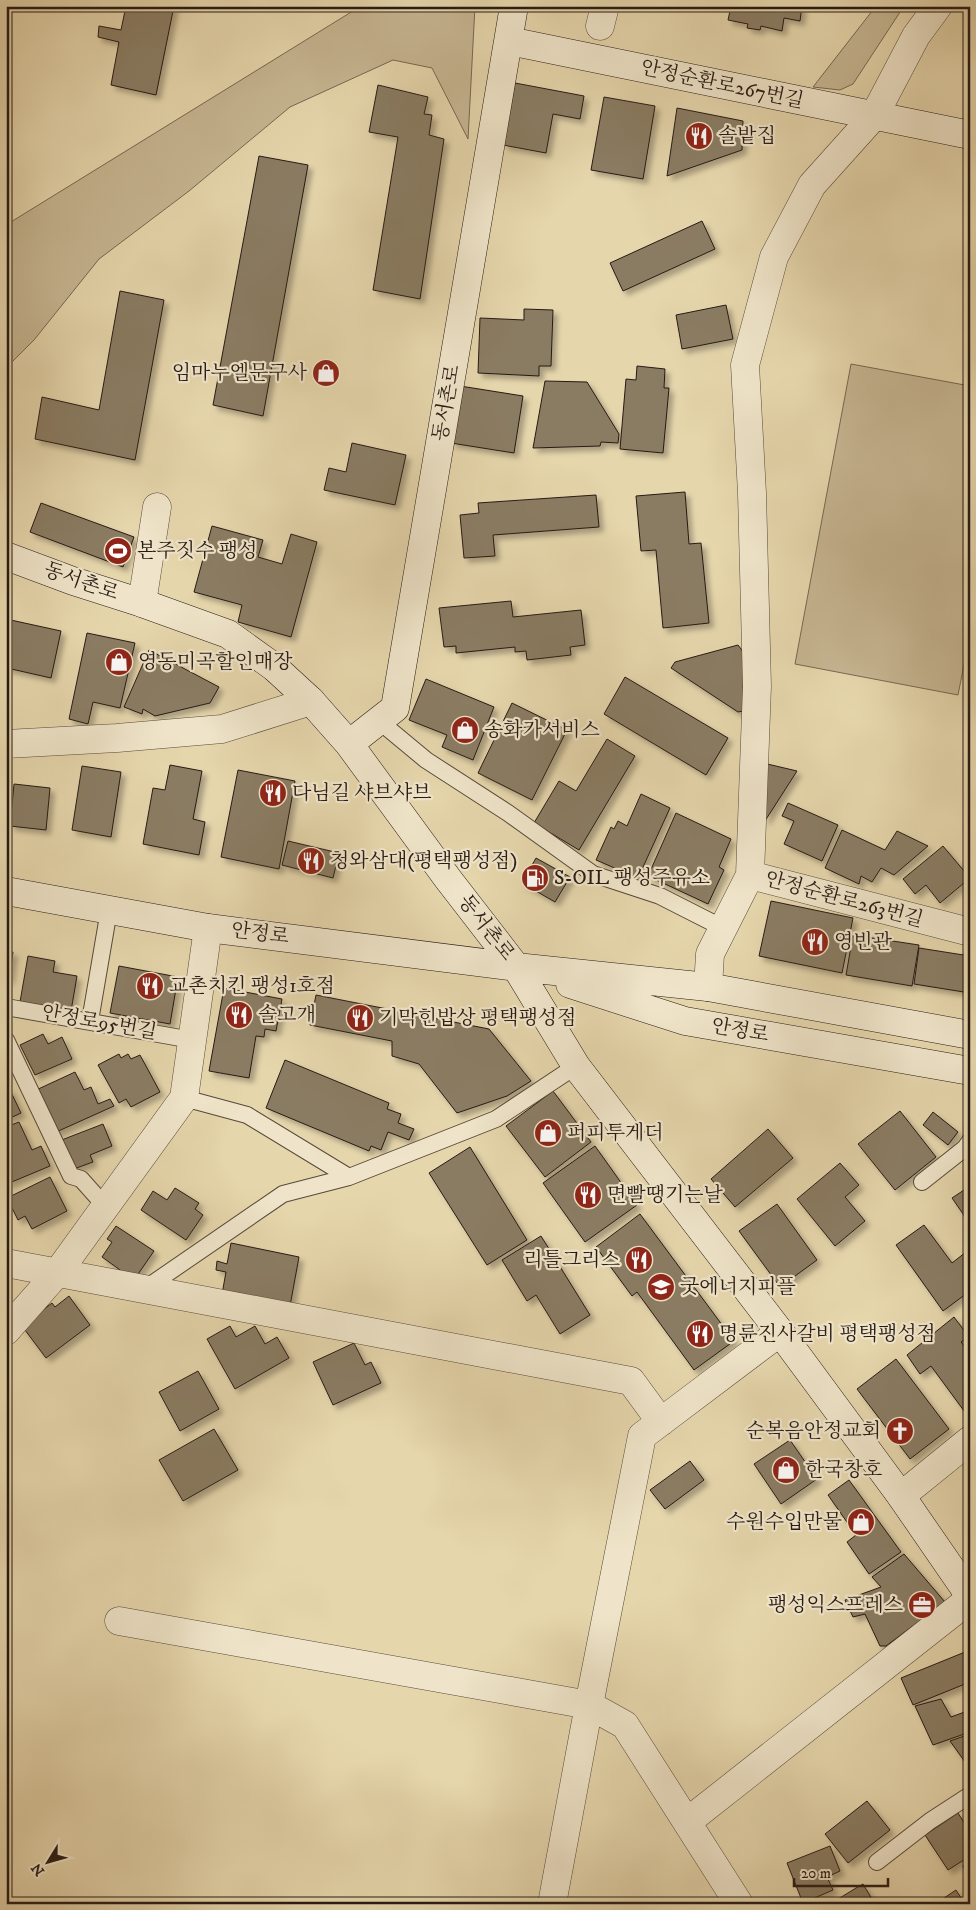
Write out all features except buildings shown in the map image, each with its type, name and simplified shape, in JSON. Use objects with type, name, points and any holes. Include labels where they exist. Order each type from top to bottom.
[{"type":"street","points":[[509,41],[514,6]]},
{"type":"street","points":[[750,875],[757,686],[752,494],[745,365],[774,257],[812,185],[874,116],[916,36],[938,6]]},
{"type":"street","name":"안정순환로267번길","points":[[509,41],[970,135]]},
{"type":"street","name":"동서촌로","points":[[349,744],[395,708],[509,41]]},
{"type":"street","points":[[142,603],[157,507]]},
{"type":"street","name":"동서촌로","points":[[6,556],[228,634],[274,667],[311,701],[349,744],[448,879],[516,967],[576,1066],[780,1332],[901,1496],[970,1598]]},
{"type":"street","points":[[6,744],[117,738],[222,729],[311,701]]},
{"type":"street","name":"안정순환로263번길","points":[[708,987],[710,954],[750,875],[970,932]]},
{"type":"street","name":"안정로","points":[[6,891],[208,928],[516,967],[708,987],[970,1035]]},
{"type":"street","points":[[6,1331],[58,1272],[184,1098],[208,928]]},
{"type":"street","name":"안정로","points":[[516,967],[684,1021],[970,1071]]},
{"type":"street","points":[[6,1263],[631,1381],[661,1422]]},
{"type":"street","points":[[552,1904],[642,1436],[780,1332]]},
{"type":"street","points":[[901,1496],[970,1440]]},
{"type":"street","points":[[687,1822],[970,1598]]},
{"type":"street","points":[[119,1621],[589,1705],[625,1725],[739,1904]]},
{"type":"lane","points":[[379,721],[426,760],[508,813],[593,874],[660,896],[723,928]]},
{"type":"lane","points":[[90,1022],[108,910]]},
{"type":"lane","name":"안정로95번길","points":[[6,1007],[192,1040]]},
{"type":"lane","points":[[6,1040],[71,1176],[81,1179],[105,1206]]},
{"type":"lane","points":[[146,1288],[283,1194],[349,1177],[496,1118],[576,1066]]},
{"type":"lane","points":[[184,1098],[247,1114],[349,1177]]},
{"type":"lane","points":[[922,1182],[970,1141]]},
{"type":"lane","points":[[877,1862],[930,1821],[970,1795]]},
{"type":"shaded area","points":[[361,6],[475,6],[468,139],[432,68],[393,60],[290,107],[189,191],[99,259],[34,340],[6,368],[6,225]]},
{"type":"shaded area","points":[[876,6],[904,6],[853,84],[840,90],[813,87]]},
{"type":"shaded area","points":[[851,364],[970,386],[970,634],[958,695],[795,664]]},
{"type":"place","name":"솔밭집","points":[[699,136]]},
{"type":"place","name":"임마누엘문구사","points":[[326,373]]},
{"type":"place","name":"본주짓수 팽성","points":[[118,551]]},
{"type":"place","name":"영동미곡할인매장","points":[[119,662]]},
{"type":"place","name":"송화카서비스","points":[[465,730]]},
{"type":"place","name":"다님길 샤브샤브","points":[[273,793]]},
{"type":"place","name":"청와삼대(평택팽성점)","points":[[311,861]]},
{"type":"place","name":"S-OIL 팽성주유소","points":[[535,878]]},
{"type":"place","name":"영빈관","points":[[815,942]]},
{"type":"place","name":"교촌치킨 팽성1호점","points":[[150,986]]},
{"type":"place","name":"솔고개","points":[[239,1015]]},
{"type":"place","name":"기막힌밥상 평택팽성점","points":[[360,1018]]},
{"type":"place","name":"퍼피투게더","points":[[548,1133]]},
{"type":"place","name":"면빨땡기는날","points":[[588,1195]]},
{"type":"place","name":"리틀그리스","points":[[639,1260]]},
{"type":"place","name":"굿에너지피플","points":[[661,1287]]},
{"type":"place","name":"명륜진사갈비 평택팽성점","points":[[700,1334]]},
{"type":"place","name":"순복음안정교회","points":[[900,1431]]},
{"type":"place","name":"한국창호","points":[[786,1470]]},
{"type":"place","name":"수원수입만물","points":[[861,1522]]},
{"type":"place","name":"팽성익스프레스","points":[[922,1605]]}]
